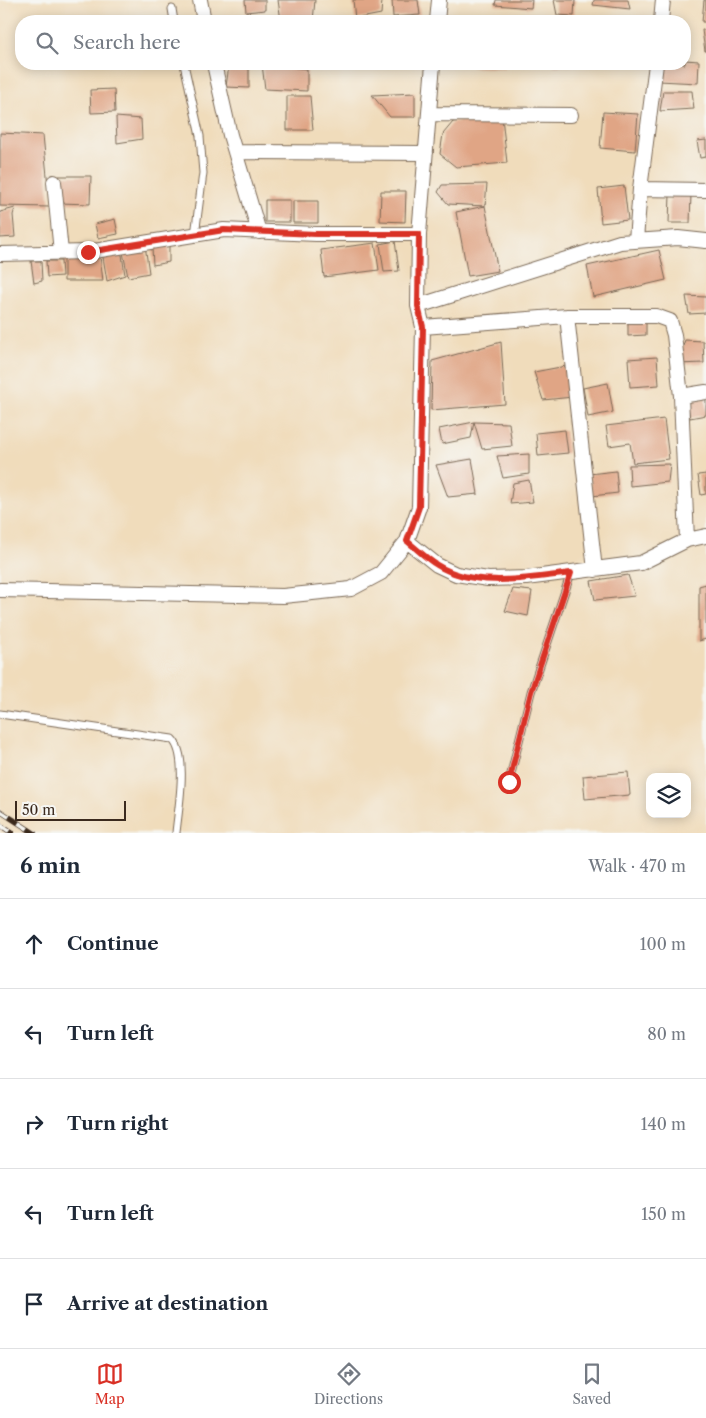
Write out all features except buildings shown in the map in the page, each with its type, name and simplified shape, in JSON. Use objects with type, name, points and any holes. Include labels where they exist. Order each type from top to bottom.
[{"type":"street","points":[[200,0],[203,15]]},
{"type":"street","points":[[438,15],[439,0]]},
{"type":"street","points":[[662,15],[664,0]]},
{"type":"street","points":[[215,70],[235,152],[259,232]]},
{"type":"street","points":[[0,590],[283,596],[351,588],[381,573],[407,541],[419,507],[423,327],[418,306],[419,234],[432,70]]},
{"type":"street","points":[[636,240],[640,189],[655,70]]},
{"type":"street","points":[[428,114],[571,115]]},
{"type":"street","points":[[235,152],[426,152]]},
{"type":"street","points":[[54,182],[61,252]]},
{"type":"street","points":[[640,189],[706,190]]},
{"type":"street","points":[[0,254],[88,252],[224,230],[316,234],[419,234]]},
{"type":"street","points":[[418,306],[620,242],[678,238],[706,240]]},
{"type":"street","points":[[423,327],[568,316],[656,316],[670,321],[674,335],[681,396],[687,540]]},
{"type":"street","points":[[568,316],[595,570]]},
{"type":"street","points":[[681,396],[706,392]]},
{"type":"street","points":[[407,541],[437,565],[456,574],[498,579],[571,573],[641,563],[687,540],[706,536]]},
{"type":"lane","points":[[172,9],[173,15]]},
{"type":"lane","points":[[185,70],[200,136],[203,173],[195,235]]},
{"type":"lane","points":[[509,782],[531,692],[571,573]]},
{"type":"lane","points":[[0,714],[158,736],[172,740],[178,745],[182,763],[176,833]]},
{"type":"railway","points":[[0,811],[34,833]]},
{"type":"railway","points":[[0,825],[12,833]]},
{"type":"route","points":[[88,252],[224,230],[316,234],[419,234],[418,306],[423,327],[419,507],[407,541],[437,565],[456,574],[488,579],[526,578],[571,573],[531,692],[509,782]]}]
